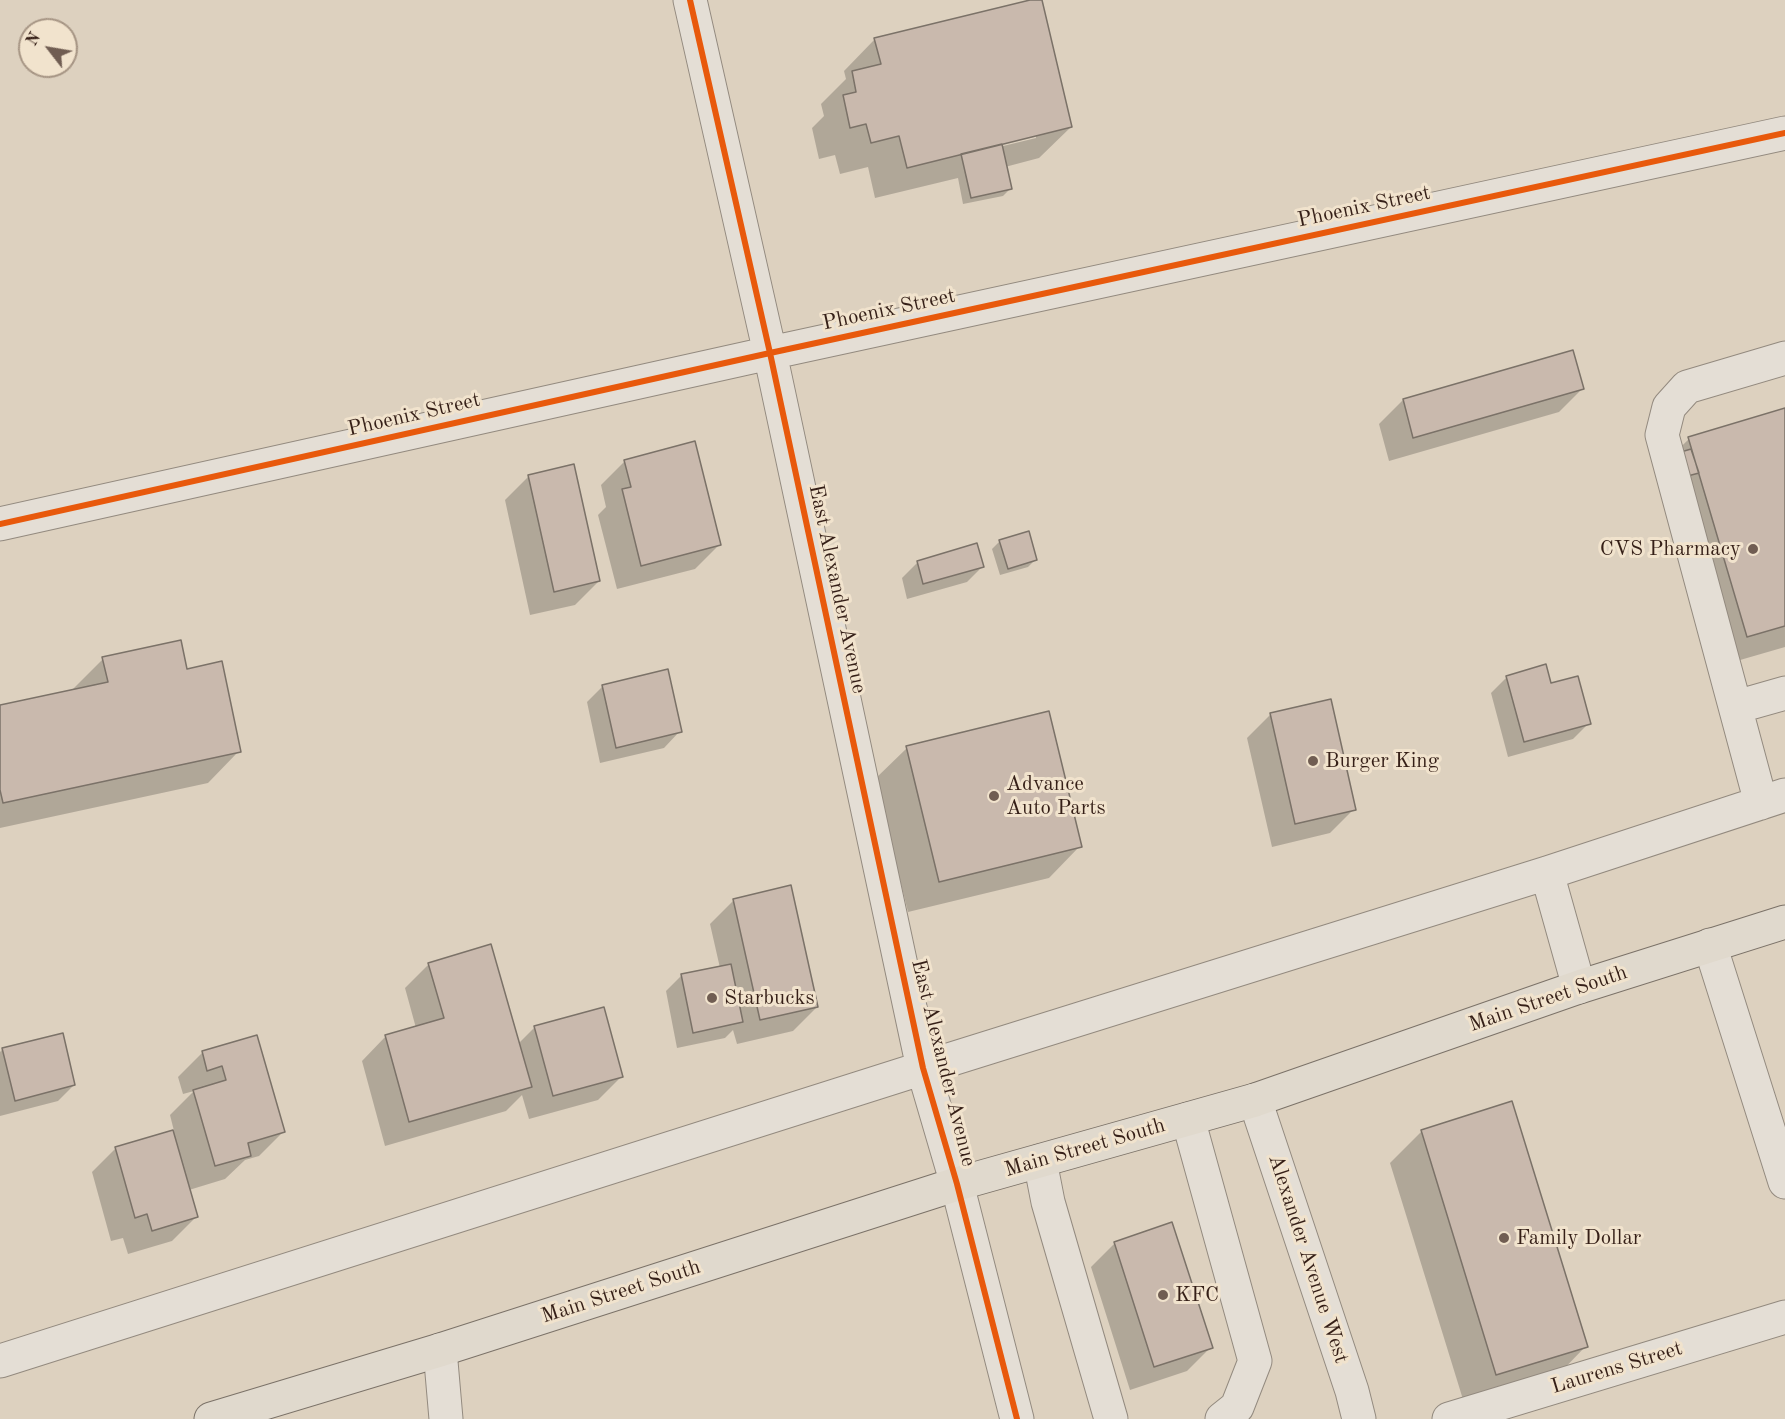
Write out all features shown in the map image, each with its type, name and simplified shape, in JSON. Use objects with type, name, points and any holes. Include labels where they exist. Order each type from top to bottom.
[{"type":"main road","name":"Main Street South","points":[[211,1419],[440,1350],[957,1184],[1255,1100],[1579,987],[1785,922]]},
{"type":"street","name":"East Alexander Avenue","points":[[690,0],[770,353],[923,1068],[957,1184],[1017,1419]]},
{"type":"street","name":"Phoenix Street","points":[[0,524],[770,353],[1785,133]]},
{"type":"street","points":[[0,1361],[1547,873],[1773,799],[1736,707],[1662,435],[1669,407],[1687,387],[1785,358]]},
{"type":"street","points":[[1736,707],[1785,693]]},
{"type":"street","points":[[1547,873],[1579,987]]},
{"type":"street","points":[[1710,945],[1785,1182]]},
{"type":"street","name":"Alexander Avenue West","points":[[1255,1100],[1352,1391],[1359,1419]]},
{"type":"street","points":[[1188,1119],[1255,1361],[1237,1407],[1222,1419]]},
{"type":"street","points":[[1040,1161],[1048,1202],[1111,1419]]},
{"type":"street","name":"Laurens Street","points":[[1449,1419],[1785,1317]]},
{"type":"street","points":[[440,1350],[446,1419]]},
{"type":"building","points":[[1030,0],[1042,0],[1072,127],[907,168],[899,136],[871,143],[866,124],[850,128],[843,95],[856,92],[852,71],[881,64],[874,38]]},
{"type":"building","points":[[1002,144],[1012,189],[971,198],[961,154]]},
{"type":"building","points":[[1573,350],[1584,389],[1413,438],[1403,399]]},
{"type":"building","name":"CVS Pharmacy","points":[[1785,408],[1785,626],[1747,637],[1688,437]]},
{"type":"building","points":[[695,441],[721,545],[641,566],[622,489],[631,487],[624,460]]},
{"type":"building","points":[[1691,449],[1699,473],[1680,478],[1674,454]]},
{"type":"building","points":[[574,464],[600,581],[554,592],[528,475]]},
{"type":"building","points":[[1029,531],[1037,560],[1008,569],[999,540]]},
{"type":"building","points":[[977,543],[984,567],[923,584],[917,561]]},
{"type":"building","points":[[181,640],[187,669],[222,661],[241,752],[3,803],[0,790],[0,705],[108,682],[102,657]]},
{"type":"building","points":[[1546,664],[1551,683],[1578,676],[1591,724],[1524,742],[1506,676]]},
{"type":"building","points":[[668,669],[682,732],[616,748],[602,685]]},
{"type":"building","name":"Burger King","points":[[1331,699],[1356,810],[1295,824],[1270,713]]},
{"type":"building","name":"Advance Auto Parts","points":[[1049,711],[1082,847],[939,882],[906,746]]},
{"type":"building","points":[[791,885],[818,1007],[760,1020],[733,899]]},
{"type":"building","points":[[491,944],[532,1087],[409,1122],[385,1035],[444,1018],[428,963]]},
{"type":"building","name":"Starbucks","points":[[731,964],[743,1022],[693,1033],[681,974]]},
{"type":"building","points":[[604,1007],[623,1077],[553,1096],[534,1026]]},
{"type":"building","points":[[63,1033],[75,1085],[15,1101],[2,1048]]},
{"type":"building","points":[[257,1035],[285,1132],[248,1143],[251,1156],[215,1166],[193,1090],[226,1080],[222,1066],[207,1071],[202,1051]]},
{"type":"building","name":"Family Dollar","points":[[1512,1101],[1588,1347],[1496,1375],[1421,1130]]},
{"type":"building","points":[[173,1130],[198,1217],[152,1231],[147,1214],[135,1218],[115,1147]]},
{"type":"building","name":"KFC","points":[[1172,1222],[1213,1348],[1154,1367],[1114,1242]]},
{"type":"cycle path","points":[[690,0],[770,353],[923,1068],[957,1184],[1017,1419]]},
{"type":"cycle path","points":[[0,524],[770,353],[1785,133]]},
{"type":"place","name":"CVS Pharmacy","points":[[1753,549]]},
{"type":"place","name":"Burger King","points":[[1313,761]]},
{"type":"place","name":"Advance Auto Parts","points":[[994,796]]},
{"type":"place","name":"Starbucks","points":[[712,998]]},
{"type":"place","name":"Family Dollar","points":[[1504,1238]]},
{"type":"place","name":"KFC","points":[[1163,1295]]}]
